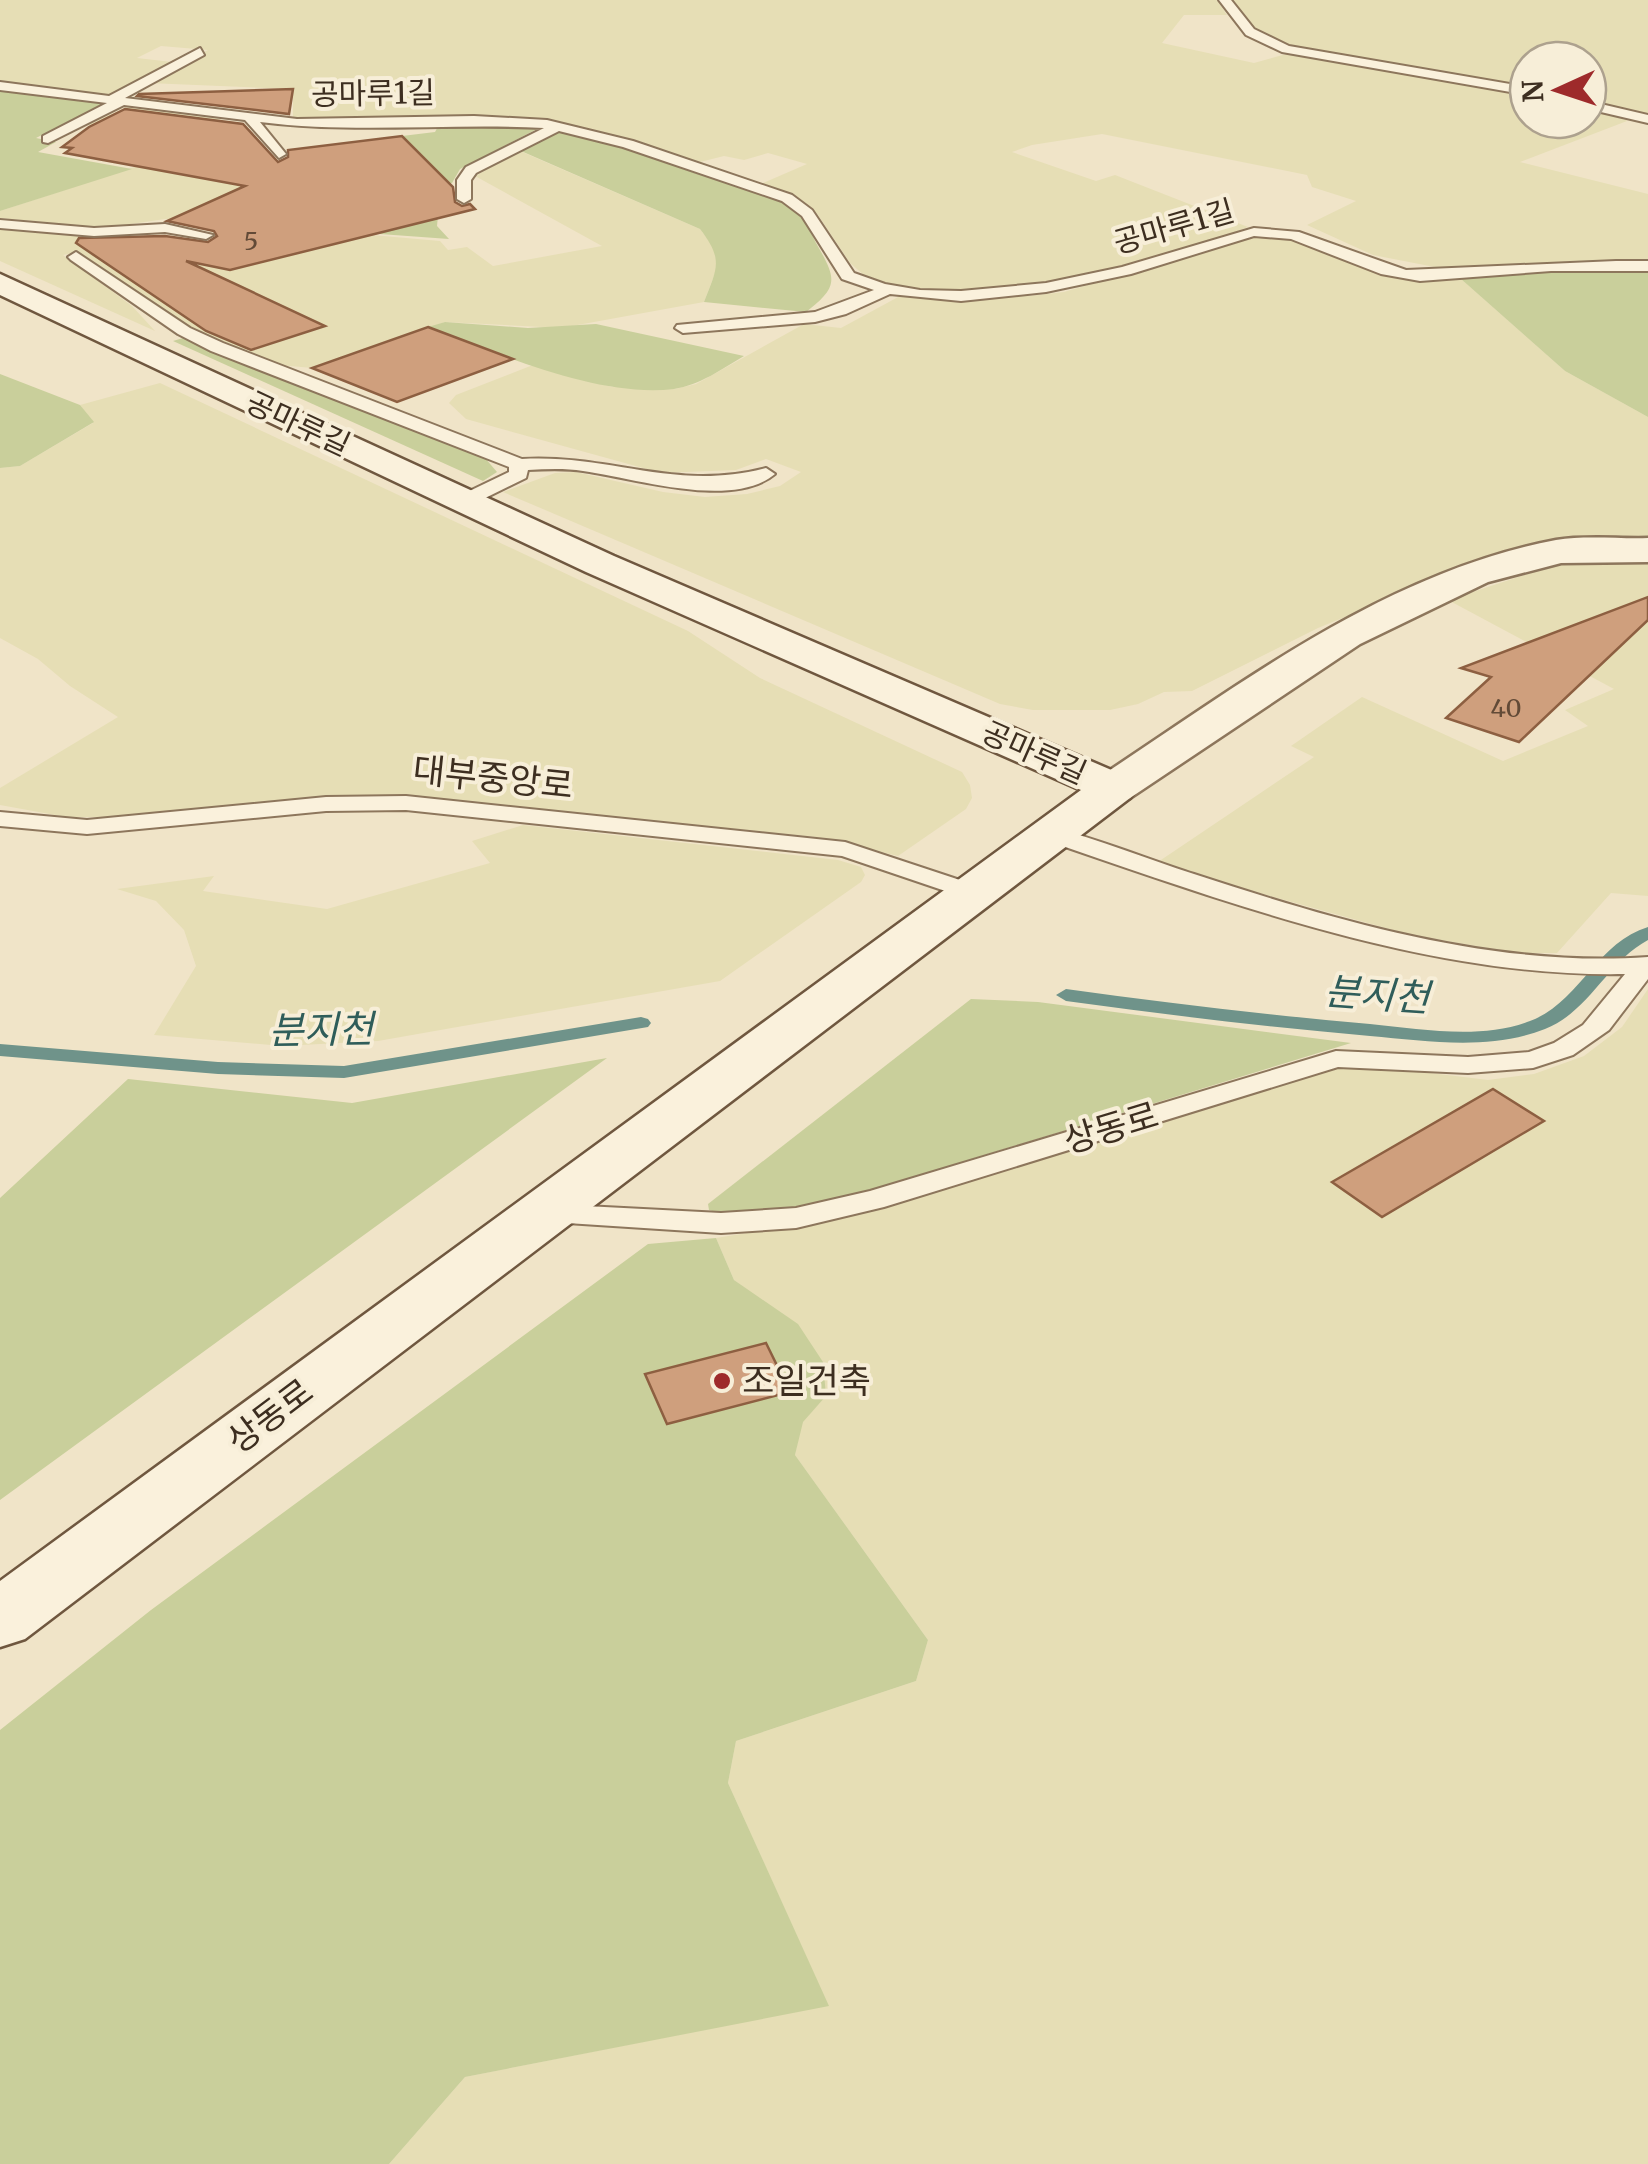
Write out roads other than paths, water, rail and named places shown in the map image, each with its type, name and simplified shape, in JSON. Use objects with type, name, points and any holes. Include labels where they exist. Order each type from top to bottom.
[{"type":"street","name":"공마루길","points":[[0,283],[464,500],[1114,788],[1345,635],[1458,581],[1560,551],[1648,550]]},
{"type":"street","name":"상동로","points":[[0,1619],[1114,788]]},
{"type":"lane","points":[[1225,0],[1250,32],[1286,49],[1508,88]]},
{"type":"lane","points":[[48,140],[200,52]]},
{"type":"lane","name":"공마루1길","points":[[0,86],[297,123],[502,120],[558,126],[628,144],[787,198],[807,213],[841,271],[856,281],[888,289],[978,293],[1054,288],[1164,260],[1246,233],[1266,231],[1314,241],[1384,271],[1422,277],[1547,267],[1648,266]]},
{"type":"lane","points":[[1608,110],[1648,120]]},
{"type":"lane","name":"공마루1길","points":[[248,117],[279,154]]},
{"type":"lane","points":[[464,199],[464,180],[471,170],[558,126]]},
{"type":"lane","points":[[0,224],[94,232],[166,228],[206,234]]},
{"type":"lane","name":"공마루길","points":[[76,257],[184,331],[505,456],[518,465],[580,465],[700,487],[735,485],[766,474]]},
{"type":"lane","name":"공마루1길","points":[[683,328],[825,316],[858,307],[888,289]]},
{"type":"lane","points":[[133,346],[184,331]]},
{"type":"lane","points":[[464,500],[507,482],[519,474],[518,465]]},
{"type":"lane","name":"대부중앙로","points":[[0,819],[88,827],[326,804],[406,803],[845,849],[972,892]]},
{"type":"lane","name":"상동로","points":[[1050,834],[1363,931],[1559,966],[1642,966]]},
{"type":"lane","name":"상동로","points":[[540,1214],[722,1223],[796,1218],[874,1200],[1336,1059],[1512,1064],[1544,1056],[1594,1030],[1642,966]]},
{"type":"waterway","name":"분지천","points":[[1066,995],[1295,1024],[1434,1036],[1497,1035],[1554,1017],[1618,952],[1648,933]]},
{"type":"waterway","name":"분지천","points":[[0,1050],[218,1068],[344,1072],[641,1023]]},
{"type":"place","name":"조일건축","points":[[722,1381]]}]
